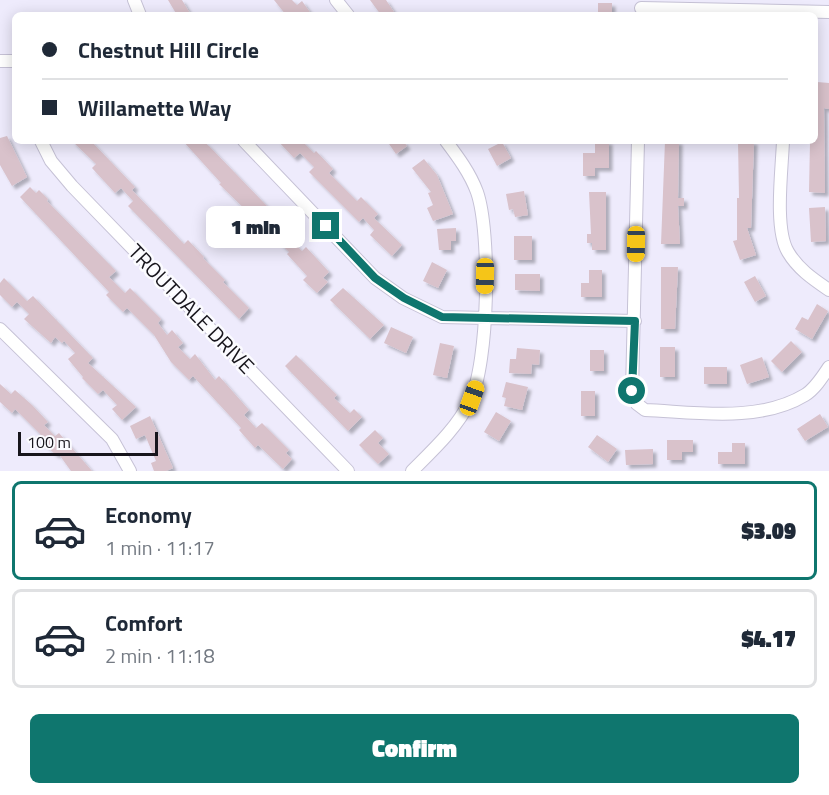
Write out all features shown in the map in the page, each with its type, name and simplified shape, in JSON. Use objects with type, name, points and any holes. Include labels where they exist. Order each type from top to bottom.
[{"type":"street","points":[[336,0],[346,12]]},
{"type":"street","points":[[641,8],[748,12]]},
{"type":"street","name":"TROUTDALE DRIVE","points":[[42,144],[51,161],[72,186],[348,471]]},
{"type":"street","points":[[247,144],[375,278],[404,298],[442,317],[484,320],[635,321]]},
{"type":"street","points":[[411,471],[454,426],[472,398],[479,379],[483,351],[483,215],[468,172],[448,144]]},
{"type":"street","points":[[638,144],[632,391],[637,404],[645,410],[728,413],[763,410],[806,394],[829,366]]},
{"type":"street","points":[[783,144],[782,232],[786,250],[798,266],[829,290]]},
{"type":"street","points":[[0,329],[112,439],[130,471]]},
{"type":"building","points":[[168,0],[182,0],[189,12],[175,12]]},
{"type":"building","points":[[274,0],[292,0],[297,5],[302,1],[310,12],[284,12]]},
{"type":"building","points":[[370,0],[386,0],[394,12],[379,12]]},
{"type":"building","points":[[598,3],[612,3],[612,12],[598,12]]},
{"type":"building","points":[[818,82],[829,83],[829,109],[824,108],[825,193],[809,192],[810,144],[818,144]]},
{"type":"building","points":[[7,136],[27,177],[12,186],[0,165],[0,138]]},
{"type":"building","points":[[75,144],[94,144],[135,187],[132,190],[184,244],[188,240],[204,257],[225,280],[223,282],[249,308],[239,319],[128,206],[133,201],[121,188],[115,193],[92,168],[96,164]]},
{"type":"building","points":[[186,144],[209,146],[294,234],[290,239],[302,251],[306,247],[329,272],[323,278],[328,282],[317,293],[303,280],[307,276],[287,254],[289,252],[219,184],[221,183]]},
{"type":"building","points":[[281,144],[305,144],[314,153],[316,151],[333,169],[329,173],[357,201],[361,197],[378,214],[374,218],[402,245],[392,256],[370,235],[374,230],[363,218],[359,222],[309,172],[314,167],[300,153],[294,158]]},
{"type":"building","points":[[389,144],[405,144],[407,146],[396,154]]},
{"type":"building","points":[[503,144],[511,158],[497,166],[488,149]]},
{"type":"building","points":[[595,144],[609,144],[609,168],[595,168],[595,176],[583,176],[583,153],[595,153]]},
{"type":"building","points":[[665,144],[679,144],[678,198],[684,198],[684,206],[678,206],[680,244],[661,244]]},
{"type":"building","points":[[738,144],[754,144],[751,228],[747,228],[756,255],[740,260],[733,241],[737,240],[737,198],[739,198]]},
{"type":"building","points":[[424,159],[437,175],[453,214],[433,221],[427,208],[433,205],[428,193],[431,192],[412,168]]},
{"type":"building","points":[[30,187],[36,193],[39,190],[116,271],[109,277],[125,293],[130,288],[161,319],[158,323],[167,335],[172,330],[183,343],[178,347],[190,359],[195,354],[215,380],[219,376],[249,410],[244,415],[256,428],[262,423],[289,450],[286,453],[292,459],[283,469],[258,445],[255,448],[239,430],[241,428],[193,376],[189,380],[171,362],[154,335],[127,308],[123,312],[106,295],[109,292],[20,197]]},
{"type":"building","points":[[524,191],[528,215],[515,217],[513,209],[509,210],[506,194]]},
{"type":"building","points":[[589,192],[606,192],[606,250],[592,250],[592,243],[587,243],[587,234],[591,234]]},
{"type":"building","points":[[825,207],[826,241],[811,242],[809,208]]},
{"type":"building","points":[[456,228],[456,241],[451,241],[451,250],[439,250],[437,229]]},
{"type":"building","points":[[514,236],[532,236],[532,260],[514,260]]},
{"type":"building","points":[[432,262],[447,270],[438,288],[423,281]]},
{"type":"building","points":[[661,267],[678,267],[675,329],[661,329]]},
{"type":"building","points":[[589,270],[602,270],[602,297],[581,297],[581,283],[589,283]]},
{"type":"building","points":[[515,274],[540,274],[540,291],[515,290]]},
{"type":"building","points":[[755,276],[766,296],[755,302],[744,282]]},
{"type":"building","points":[[4,278],[27,301],[33,296],[93,358],[88,363],[136,407],[122,420],[112,409],[117,405],[103,390],[98,394],[68,359],[75,353],[64,341],[62,343],[55,337],[51,343],[24,319],[29,314],[17,302],[12,307],[0,295],[0,283]]},
{"type":"building","points":[[343,288],[384,325],[370,339],[330,300]]},
{"type":"building","points":[[817,304],[828,311],[812,339],[795,329],[802,317],[808,320]]},
{"type":"building","points":[[391,327],[413,337],[406,353],[384,343]]},
{"type":"building","points":[[791,341],[802,352],[782,372],[771,361]]},
{"type":"building","points":[[440,343],[454,346],[447,378],[433,375]]},
{"type":"building","points":[[660,347],[675,347],[675,377],[660,377]]},
{"type":"building","points":[[517,348],[540,350],[539,365],[532,364],[531,374],[509,373],[510,359],[516,359]]},
{"type":"building","points":[[590,350],[604,350],[604,371],[590,371]]},
{"type":"building","points":[[296,355],[337,395],[334,398],[350,413],[354,409],[362,417],[348,431],[285,366]]},
{"type":"building","points":[[762,357],[769,377],[747,384],[740,365]]},
{"type":"building","points":[[704,367],[727,367],[727,384],[704,384]]},
{"type":"building","points":[[506,382],[528,387],[522,410],[504,406],[506,398],[502,397]]},
{"type":"building","points":[[0,384],[11,394],[15,390],[32,405],[48,422],[44,425],[55,436],[59,433],[92,471],[71,471],[58,453],[56,455],[41,441],[44,438],[15,409],[12,413],[0,402]]},
{"type":"building","points":[[581,391],[595,391],[595,416],[581,416]]},
{"type":"building","points":[[496,412],[511,421],[499,441],[484,432]]},
{"type":"building","points":[[820,414],[828,427],[805,441],[797,429]]},
{"type":"building","points":[[150,416],[173,468],[166,471],[154,471],[151,463],[156,461],[145,435],[136,439],[130,426]]},
{"type":"building","points":[[375,430],[383,438],[378,443],[389,454],[378,464],[359,445]]},
{"type":"building","points":[[597,435],[617,449],[608,462],[588,447]]},
{"type":"building","points":[[667,440],[693,440],[693,452],[682,452],[682,460],[667,460]]},
{"type":"building","points":[[732,443],[745,443],[745,464],[718,464],[718,452],[732,452]]},
{"type":"building","points":[[653,449],[653,464],[626,465],[625,450]]},
{"type":"route","points":[[326,226],[375,278],[404,298],[442,317],[484,320],[635,321],[632,391]]}]
